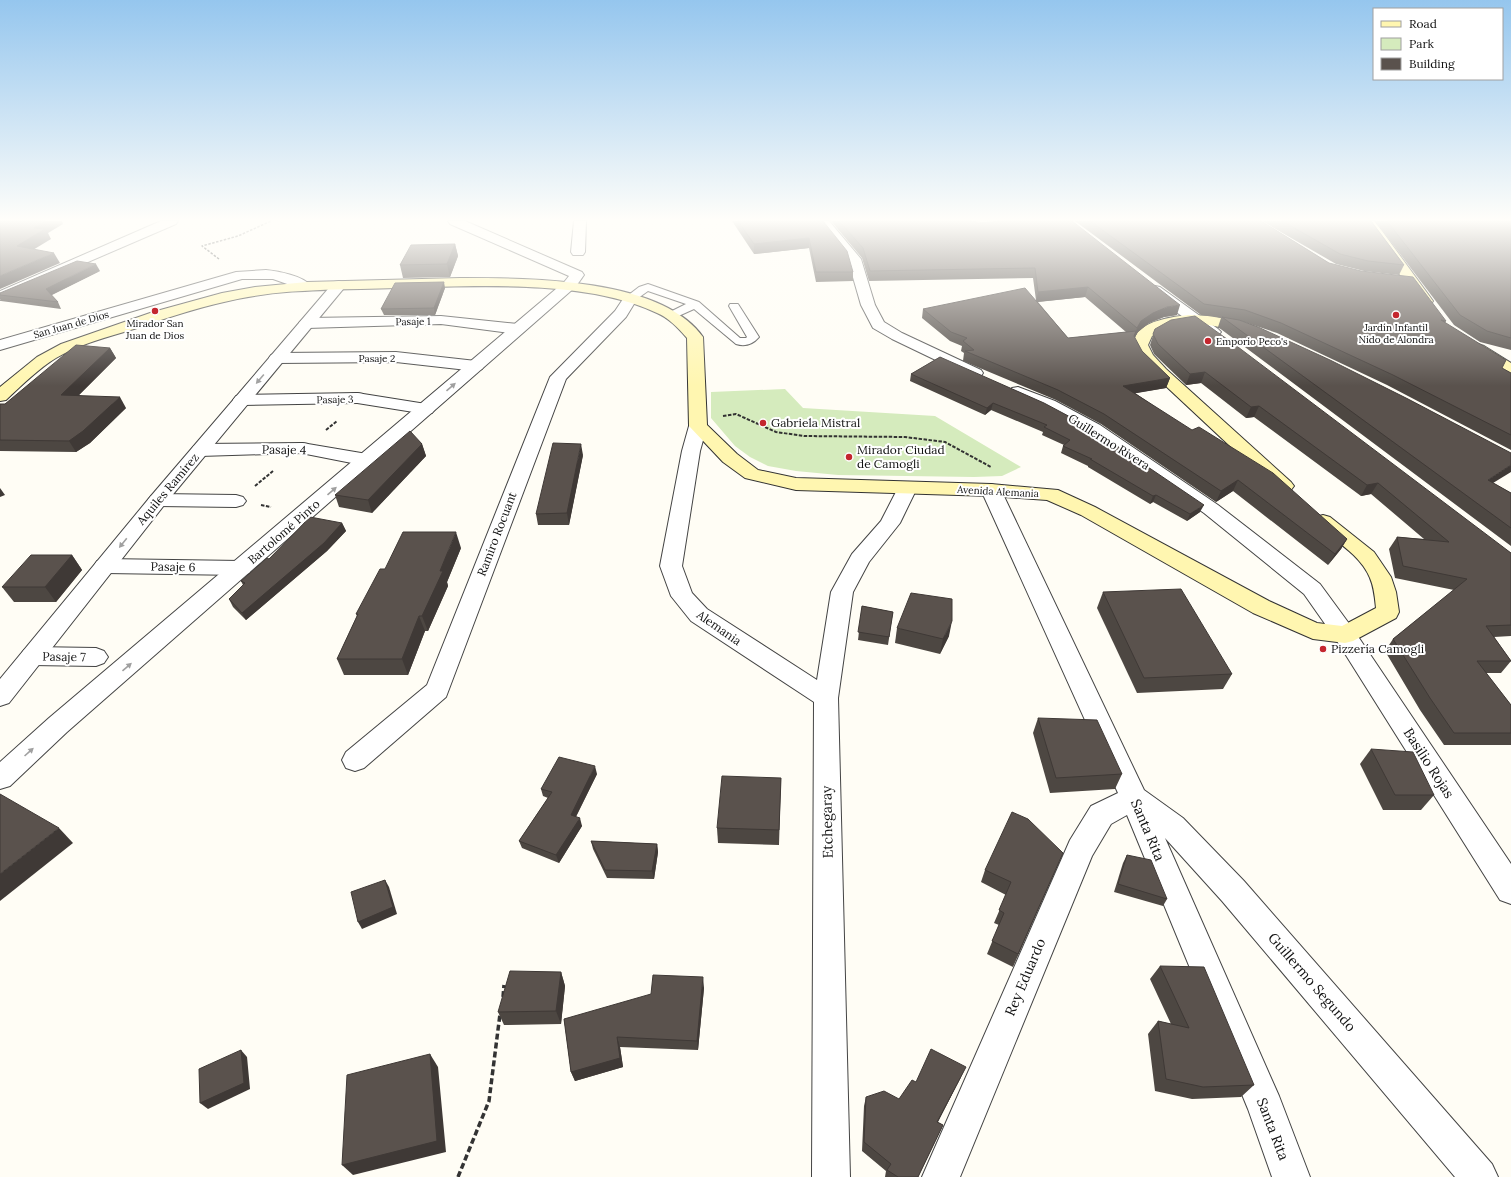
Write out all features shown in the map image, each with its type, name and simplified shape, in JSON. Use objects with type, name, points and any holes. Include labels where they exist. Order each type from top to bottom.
[{"type":"main road","points":[[1408,276],[1434,312]]},
{"type":"main road","points":[[0,396],[30,369],[58,351],[89,338],[203,302],[254,291],[304,286],[339,285],[452,283],[546,284],[568,286],[630,298],[660,308],[686,327],[695,337],[698,426]]},
{"type":"main road","points":[[1263,335],[1238,325],[1211,320],[1194,319],[1176,321],[1157,327],[1144,335],[1140,345],[1146,357],[1170,382],[1295,496]]},
{"type":"main road","points":[[1466,341],[1511,370]]},
{"type":"main road","name":"Avenida Alemania","points":[[698,426],[730,458],[752,474],[796,484],[907,488],[991,479],[1051,494],[1088,510],[1262,607],[1313,631],[1345,635]]},
{"type":"main road","points":[[1312,512],[1364,554],[1378,572],[1386,593],[1388,612],[1345,635]]},
{"type":"street","points":[[0,296],[46,276]]},
{"type":"street","name":"San Juan de Dios","points":[[0,345],[238,276]]},
{"type":"street","name":"San Juan de Dios","points":[[280,276],[304,286]]},
{"type":"street","points":[[568,286],[576,276]]},
{"type":"street","name":"Guillermo Rivera","points":[[859,276],[868,305],[878,325],[897,336],[1049,405],[1094,429],[1211,509],[1312,589],[1345,635]]},
{"type":"street","points":[[1397,280],[1412,282]]},
{"type":"street","points":[[1144,282],[1225,341]]},
{"type":"street","name":"Aquiles Ramírez","points":[[4,688],[32,656],[158,500],[339,285]]},
{"type":"street","name":"Bartolomé Pinto","points":[[0,778],[70,715],[568,286]]},
{"type":"street","name":"Ramiro Rocuant","points":[[355,760],[437,690],[558,377],[621,314],[630,298]]},
{"type":"street","name":"Pasaje 1","points":[[307,323],[441,320],[518,329]]},
{"type":"street","name":"Pasaje 2","points":[[277,358],[396,357],[476,366]]},
{"type":"street","name":"Pasaje 3","points":[[242,400],[357,398],[426,409]]},
{"type":"street","name":"Alemania","points":[[698,426],[691,451],[671,566],[682,596],[699,615],[826,698]]},
{"type":"street","name":"Pasaje 4","points":[[200,450],[302,448],[367,460]]},
{"type":"street","name":"Santa Rita","points":[[991,479],[1134,798],[1266,1109],[1291,1177]]},
{"type":"street","name":"Etchegaray","points":[[831,1177],[826,698],[842,592],[860,559],[890,522],[907,488]]},
{"type":"street","points":[[158,500],[236,500]]},
{"type":"street","name":"Pasaje 6","points":[[105,566],[241,568]]},
{"type":"street","name":"Basilio Rojas","points":[[1345,635],[1511,890]]},
{"type":"street","name":"Pasaje 7","points":[[32,656],[96,657]]},
{"type":"street","name":"Rey Eduardo","points":[[941,1177],[1080,849],[1100,815],[1134,798]]},
{"type":"street","name":"Guillermo Segundo","points":[[1134,798],[1173,827],[1233,891],[1479,1177]]},
{"type":"lane","points":[[630,298],[648,287],[695,304],[736,340],[740,342],[749,341],[753,337],[734,306]]},
{"type":"lane","points":[[670,316],[695,304]]},
{"type":"path","points":[[736,414],[776,432],[804,436],[905,437],[945,442],[991,479]]},
{"type":"path","points":[[502,1000],[504,985]]},
{"type":"path","points":[[458,1177],[489,1101],[501,1008]]},
{"type":"green space","points":[[785,389],[803,408],[935,416],[1021,467],[1002,476],[974,477],[838,475],[796,471],[768,466],[750,457],[735,446],[711,418],[711,392]]},
{"type":"building","points":[[41,276],[72,276],[46,289],[58,302],[0,295],[0,293]]},
{"type":"building","points":[[1036,276],[1143,276],[1180,305],[1167,307],[1153,313],[1141,321],[1137,328],[1088,287],[1038,292]]},
{"type":"building","points":[[1165,276],[1413,277],[1446,321],[1441,320],[1506,360],[1502,368],[1511,373],[1511,435],[1393,375],[1281,323],[1245,310],[1204,304]]},
{"type":"building","points":[[1430,276],[1511,276],[1511,338],[1487,331],[1460,315]]},
{"type":"building","points":[[444,282],[434,308],[381,309],[395,283]]},
{"type":"building","points":[[1025,288],[1068,338],[1136,331],[1134,336],[1142,351],[1170,378],[1123,386],[1192,430],[1199,427],[1273,473],[1347,539],[1335,554],[1238,480],[1221,491],[1104,414],[1058,390],[965,351],[974,350],[963,341],[967,338],[951,332],[923,309]]},
{"type":"building","points":[[1195,316],[1511,553],[1511,625],[1486,626],[1511,661],[1477,661],[1511,705],[1511,733],[1454,733],[1393,639],[1467,579],[1403,566],[1397,537],[1449,542],[1378,483],[1367,485],[1259,406],[1251,407],[1205,372],[1190,374],[1158,344],[1153,334],[1155,329],[1171,320]]},
{"type":"building","points":[[1222,317],[1239,320],[1258,327],[1330,360],[1511,453],[1511,465],[1488,480],[1511,493],[1511,528]]},
{"type":"building","points":[[76,345],[110,348],[61,395],[120,397],[83,431],[69,441],[0,440],[0,404],[5,404]]},
{"type":"building","points":[[940,357],[1044,403],[1089,427],[1204,505],[1190,514],[1156,495],[1153,496],[1090,459],[1092,459],[1063,446],[1070,440],[1044,427],[1047,425],[993,403],[987,408],[911,374]]},
{"type":"building","points":[[410,431],[422,444],[368,500],[335,495]]},
{"type":"building","points":[[553,443],[581,444],[567,513],[536,514]]},
{"type":"building","points":[[310,517],[342,523],[324,543],[242,613],[229,599],[245,583],[241,581],[267,558],[269,559]]},
{"type":"building","points":[[403,532],[456,532],[440,571],[443,571],[422,616],[419,616],[402,659],[337,659],[358,614],[356,614],[380,569],[385,569]]},
{"type":"building","points":[[31,555],[72,555],[45,587],[2,587]]},
{"type":"building","points":[[1181,589],[1232,674],[1144,678],[1103,592]]},
{"type":"building","points":[[911,593],[952,599],[952,621],[943,639],[897,628]]},
{"type":"building","points":[[862,606],[893,612],[889,637],[858,632]]},
{"type":"building","points":[[1038,718],[1097,720],[1122,774],[1056,778]]},
{"type":"building","points":[[1371,749],[1413,752],[1434,795],[1395,795]]},
{"type":"building","points":[[559,757],[595,766],[571,815],[580,818],[556,855],[519,841],[552,792],[541,789]]},
{"type":"building","points":[[722,776],[781,778],[779,830],[717,828]]},
{"type":"building","points":[[0,794],[59,828],[0,874]]},
{"type":"building","points":[[1012,812],[1028,819],[1063,853],[1018,954],[992,941],[1004,913],[999,910],[1011,882],[985,870]]},
{"type":"building","points":[[591,841],[657,844],[652,871],[605,870]]},
{"type":"building","points":[[1127,855],[1151,860],[1167,899],[1118,884]]},
{"type":"building","points":[[385,880],[393,907],[358,922],[351,892]]},
{"type":"building","points":[[1160,966],[1204,967],[1254,1085],[1203,1087],[1166,1079],[1158,1021],[1189,1028]]},
{"type":"building","points":[[510,971],[561,972],[556,1011],[498,1012]]},
{"type":"building","points":[[653,975],[703,977],[697,1041],[617,1037],[620,1058],[571,1072],[564,1019],[651,994]]},
{"type":"building","points":[[931,1049],[966,1067],[937,1122],[943,1125],[918,1177],[898,1177],[887,1170],[891,1164],[864,1142],[866,1097],[884,1091],[899,1099],[912,1080],[916,1082]]},
{"type":"building","points":[[241,1050],[244,1083],[200,1103],[199,1069]]},
{"type":"building","points":[[430,1054],[437,1141],[342,1165],[347,1075]]},
{"type":"place","name":"Mirador San Juan de Dios","points":[[155,311]]},
{"type":"place","name":"Jardín Infantil Nido de Alondra","points":[[1396,315]]},
{"type":"place","name":"Emporio Peco's","points":[[1208,341]]},
{"type":"place","name":"Gabriela Mistral","points":[[763,423]]},
{"type":"place","name":"Mirador Ciudad de Camogli","points":[[849,457]]},
{"type":"place","name":"Pizzería Camogli","points":[[1323,649]]}]
